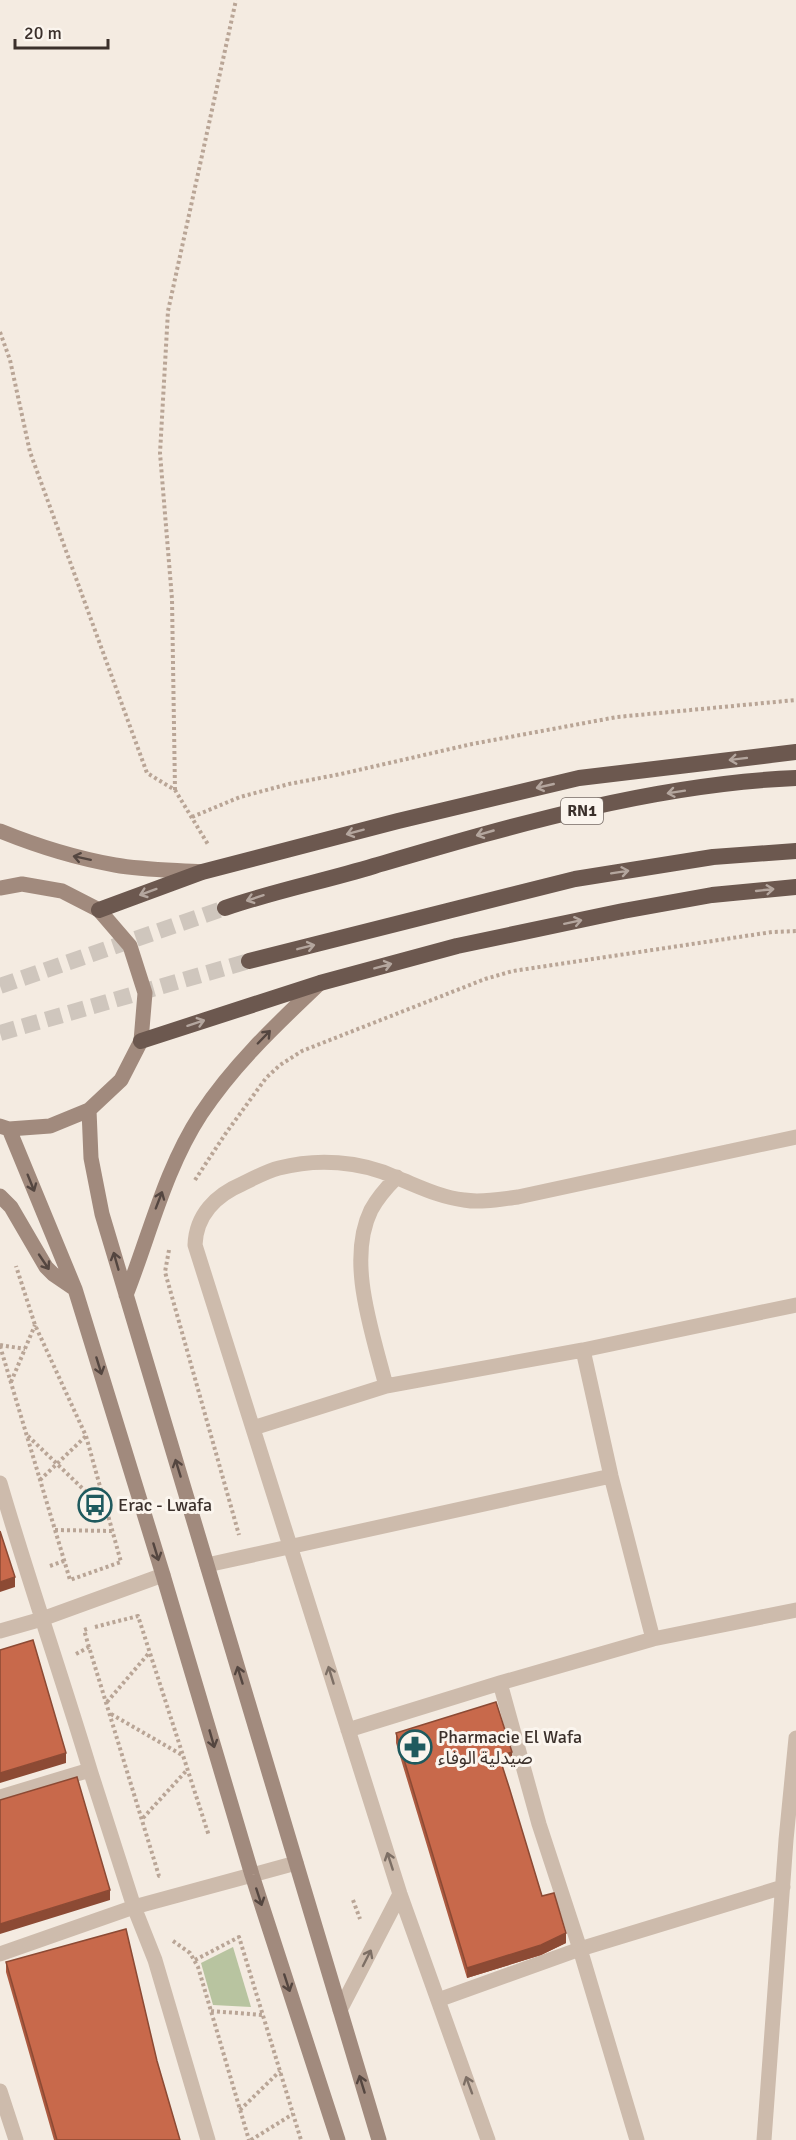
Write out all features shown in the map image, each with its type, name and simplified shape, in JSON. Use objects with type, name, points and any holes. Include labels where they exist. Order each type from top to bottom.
[{"type":"highway","points":[[99,910],[202,872],[398,821],[579,778],[796,752]]},
{"type":"highway","name":"RN1","points":[[225,908],[266,894],[372,867],[506,828],[644,797],[748,780],[796,778]]},
{"type":"highway","points":[[249,961],[575,879],[713,856],[796,850]]},
{"type":"highway","points":[[141,1041],[320,983],[457,946],[712,895],[796,887]]},
{"type":"main road","points":[[0,831],[32,844],[116,865],[202,872]]},
{"type":"main road","points":[[0,888],[22,884],[62,891],[99,910],[130,946],[145,993],[141,1041],[121,1080],[89,1110],[50,1126],[5,1128],[75,1289],[164,1575],[252,1875],[338,2140]]},
{"type":"main road","points":[[126,1295],[144,1250],[166,1182],[200,1115],[232,1072],[263,1038],[320,983]]},
{"type":"main road","points":[[89,1110],[94,1180],[102,1214],[379,2140]]},
{"type":"main road","points":[[0,1196],[11,1207],[46,1267],[75,1289]]},
{"type":"street","points":[[488,2140],[400,1894],[195,1245],[196,1233],[200,1221],[213,1201],[225,1191],[277,1168],[301,1163],[343,1164],[370,1168],[442,1196],[466,1201],[489,1200],[518,1197],[796,1137]]},
{"type":"street","points":[[386,1386],[367,1307],[361,1269],[361,1240],[371,1210],[397,1177]]},
{"type":"street","points":[[253,1428],[386,1386],[583,1350],[796,1305]]},
{"type":"street","points":[[583,1350],[611,1476],[652,1639]]},
{"type":"street","points":[[207,1565],[611,1476]]},
{"type":"street","points":[[0,1482],[27,1575],[134,1907],[155,1960],[208,2140]]},
{"type":"street","points":[[0,1631],[42,1619],[164,1575]]},
{"type":"street","points":[[348,1730],[652,1639],[796,1610]]},
{"type":"street","points":[[500,1683],[539,1824],[580,1949],[637,2140]]},
{"type":"street","points":[[764,2140],[783,1887],[791,1840],[796,1738]]},
{"type":"street","points":[[0,1797],[90,1770]]},
{"type":"street","points":[[0,1954],[134,1907],[296,1863]]},
{"type":"street","points":[[438,2000],[580,1949],[783,1887]]},
{"type":"street","points":[[340,2010],[400,1894]]},
{"type":"street","points":[[0,2091],[16,2140]]},
{"type":"path","points":[[175,790],[172,599],[160,453],[168,311],[236,0]]},
{"type":"path","points":[[0,332],[10,360],[30,452],[147,773],[175,790],[222,867]]},
{"type":"path","points":[[192,817],[240,797],[289,784],[472,744],[617,717],[796,700]]},
{"type":"path","points":[[190,1189],[226,1132],[266,1078],[280,1065],[302,1051],[486,979],[513,971],[771,932],[796,931]]},
{"type":"path","points":[[171,1240],[165,1272],[245,1556]]},
{"type":"path","points":[[14,1258],[35,1325],[86,1436],[121,1562],[70,1580],[0,1345],[25,1349]]},
{"type":"path","points":[[11,1382],[35,1325]]},
{"type":"path","points":[[26,1434],[107,1512]]},
{"type":"path","points":[[40,1480],[86,1436]]},
{"type":"path","points":[[55,1530],[112,1531]]},
{"type":"path","points":[[170,1874],[159,1876],[84,1630],[138,1616],[209,1836]]},
{"type":"path","points":[[107,1702],[150,1652]]},
{"type":"path","points":[[110,1713],[183,1756]]},
{"type":"path","points":[[142,1819],[187,1770]]},
{"type":"path","points":[[168,1937],[184,1948],[195,1960],[250,2140],[293,2114]]},
{"type":"path","points":[[195,1960],[239,1937],[301,2140]]},
{"type":"path","points":[[211,2011],[263,2015]]},
{"type":"path","points":[[240,2110],[280,2071]]},
{"type":"green space","points":[[233,1947],[251,2007],[213,2005],[201,1963]]},
{"type":"building","points":[[0,1531],[15,1577],[0,1582]]},
{"type":"building","points":[[33,1640],[66,1753],[0,1773],[0,1650]]},
{"type":"building","points":[[496,1702],[512,1752],[499,1756],[542,1896],[554,1893],[566,1933],[541,1945],[467,1968],[396,1733]]},
{"type":"building","points":[[77,1777],[110,1890],[0,1924],[0,1800]]},
{"type":"building","points":[[126,1929],[157,2061],[180,2140],[57,2140],[6,1962]]},
{"type":"tunnel","points":[[0,986],[225,908]]},
{"type":"tunnel","points":[[0,1033],[249,961]]},
{"type":"place","name":"Erac - Lwafa","points":[[95,1505]]},
{"type":"place","name":"Pharmacie El Wafa صيدلية الوفاء","points":[[415,1747]]}]
